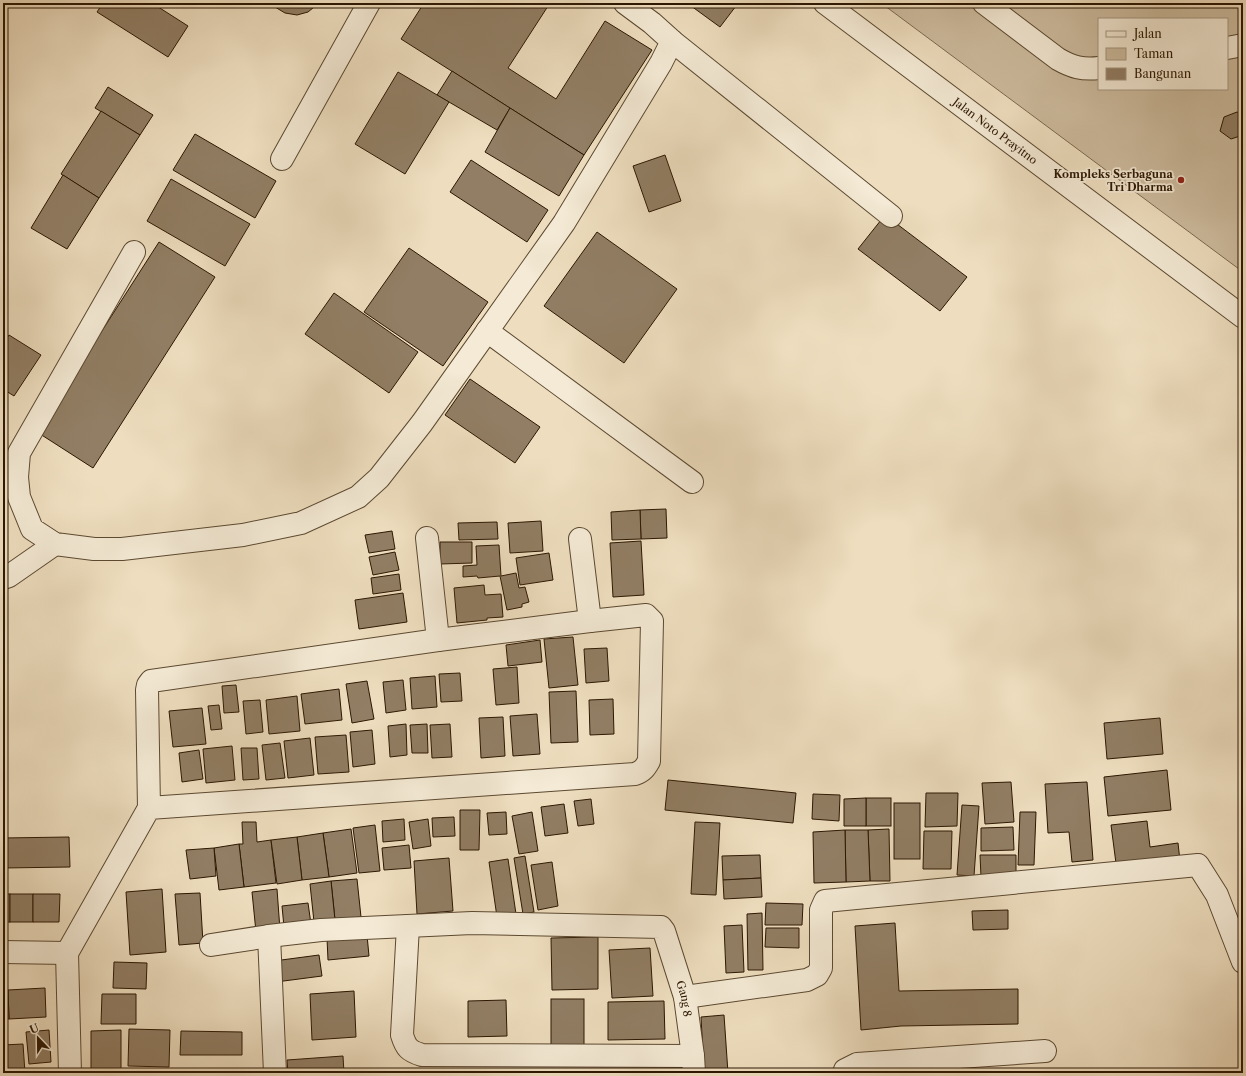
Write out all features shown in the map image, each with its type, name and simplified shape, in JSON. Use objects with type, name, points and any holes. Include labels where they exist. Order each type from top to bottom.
[{"type":"street","points":[[282,159],[369,3]]},
{"type":"street","points":[[625,3],[891,216]]},
{"type":"street","name":"Jalan Noto Prayitno","points":[[825,3],[1243,317]]},
{"type":"street","points":[[984,3],[1058,59],[1071,66],[1088,69],[1098,68]]},
{"type":"street","points":[[134,252],[19,453],[17,477],[19,497],[32,529],[55,544],[94,549],[122,549],[243,535],[301,523],[358,497],[379,478],[417,429],[564,223],[661,62],[672,41]]},
{"type":"street","points":[[1228,48],[1243,45]]},
{"type":"street","points":[[487,331],[692,482]]},
{"type":"street","points":[[427,538],[438,640]]},
{"type":"street","points":[[580,539],[590,621]]},
{"type":"street","points":[[3,578],[9,576],[55,544]]},
{"type":"street","points":[[70,1073],[67,953],[149,808],[147,690],[151,681],[438,640],[590,621],[646,615],[652,621],[649,761],[644,770],[635,774],[149,808]]},
{"type":"street","points":[[685,997],[807,980],[817,975],[821,968],[821,910],[825,901],[1198,865],[1217,895],[1243,962]]},
{"type":"street","name":"Gang 8","points":[[408,926],[472,923],[661,927],[664,931],[685,997],[694,1064]]},
{"type":"street","points":[[211,945],[321,930],[408,926],[402,1035],[404,1043],[410,1051],[422,1055],[694,1064]]},
{"type":"street","points":[[269,936],[275,1073]]},
{"type":"street","points":[[3,952],[67,953]]},
{"type":"street","points":[[844,1073],[845,1070],[856,1064],[1045,1051]]},
{"type":"green space","name":"Kompleks Serbaguna Tri Dharma","points":[[881,3],[1243,3],[1243,272]]},
{"type":"building","points":[[103,3],[152,3],[188,26],[168,57],[97,12]]},
{"type":"building","points":[[273,3],[319,3],[308,12],[297,15],[285,13],[275,7]]},
{"type":"building","points":[[424,3],[550,3],[508,68],[556,99],[605,21],[652,50],[584,155],[401,39]]},
{"type":"building","points":[[687,3],[732,3],[736,6],[720,27]]},
{"type":"building","points":[[452,71],[510,108],[497,130],[437,95]]},
{"type":"building","points":[[398,72],[449,102],[405,174],[355,144]]},
{"type":"building","points":[[108,87],[153,115],[140,135],[95,108]]},
{"type":"building","points":[[510,108],[584,155],[559,196],[485,152]]},
{"type":"building","points":[[101,111],[140,135],[99,198],[61,174]]},
{"type":"building","points":[[1237,112],[1243,115],[1243,135],[1231,139],[1220,131],[1224,117]]},
{"type":"building","points":[[195,134],[276,181],[255,218],[173,170]]},
{"type":"building","points":[[665,155],[681,201],[649,212],[633,166]]},
{"type":"building","points":[[471,160],[548,210],[527,242],[450,192]]},
{"type":"building","points":[[63,175],[99,198],[67,249],[31,228]]},
{"type":"building","points":[[171,179],[250,224],[225,266],[147,221]]},
{"type":"building","points":[[1243,182],[1243,221],[1240,221]]},
{"type":"building","points":[[885,215],[967,277],[940,311],[858,249]]},
{"type":"building","points":[[597,232],[677,289],[624,363],[544,306]]},
{"type":"building","points":[[159,242],[215,277],[93,468],[37,432]]},
{"type":"building","points":[[409,248],[488,302],[443,366],[364,312]]},
{"type":"building","points":[[334,293],[418,352],[389,393],[305,334]]},
{"type":"building","points":[[9,335],[41,355],[14,396],[3,389],[3,344]]},
{"type":"building","points":[[470,379],[540,427],[515,463],[445,415]]},
{"type":"building","points":[[666,509],[667,538],[641,539],[640,510]]},
{"type":"building","points":[[640,510],[641,539],[612,540],[611,512]]},
{"type":"building","points":[[541,521],[543,551],[510,553],[508,523]]},
{"type":"building","points":[[497,522],[498,539],[459,540],[458,523]]},
{"type":"building","points":[[392,531],[395,549],[369,553],[365,535]]},
{"type":"building","points":[[641,541],[644,595],[613,597],[610,543]]},
{"type":"building","points":[[440,542],[472,542],[472,563],[440,564]]},
{"type":"building","points":[[499,545],[501,576],[516,573],[519,588],[525,587],[529,602],[522,604],[522,607],[507,610],[500,576],[478,578],[477,576],[463,577],[463,566],[477,565],[476,546]]},
{"type":"building","points":[[395,552],[399,570],[373,575],[369,557]]},
{"type":"building","points":[[549,553],[553,580],[520,585],[516,558]]},
{"type":"building","points":[[399,574],[401,590],[373,594],[371,578]]},
{"type":"building","points":[[484,585],[485,595],[501,594],[503,617],[457,623],[454,588]]},
{"type":"building","points":[[403,593],[407,622],[359,629],[355,600]]},
{"type":"building","points":[[573,637],[578,685],[549,688],[544,639]]},
{"type":"building","points":[[540,640],[542,662],[508,666],[506,645]]},
{"type":"building","points":[[607,648],[609,681],[586,683],[584,649]]},
{"type":"building","points":[[517,667],[519,703],[496,705],[493,669]]},
{"type":"building","points":[[460,673],[462,701],[441,702],[439,674]]},
{"type":"building","points":[[435,676],[437,707],[412,709],[410,678]]},
{"type":"building","points":[[403,680],[406,710],[386,713],[383,682]]},
{"type":"building","points":[[367,681],[374,719],[352,723],[346,684]]},
{"type":"building","points":[[236,685],[239,712],[224,713],[222,686]]},
{"type":"building","points":[[339,689],[342,720],[305,724],[301,694]]},
{"type":"building","points":[[576,691],[578,742],[551,743],[549,692]]},
{"type":"building","points":[[297,696],[300,731],[269,734],[266,700]]},
{"type":"building","points":[[613,699],[614,734],[590,735],[589,700]]},
{"type":"building","points":[[260,700],[263,732],[246,734],[243,701]]},
{"type":"building","points":[[219,705],[222,729],[211,730],[208,706]]},
{"type":"building","points":[[202,708],[206,744],[173,747],[169,711]]},
{"type":"building","points":[[537,714],[540,754],[513,756],[510,716]]},
{"type":"building","points":[[503,717],[505,756],[481,758],[479,718]]},
{"type":"building","points":[[1160,718],[1163,754],[1107,759],[1104,723]]},
{"type":"building","points":[[406,724],[407,755],[390,757],[388,726]]},
{"type":"building","points":[[427,724],[428,753],[412,753],[410,725]]},
{"type":"building","points":[[450,724],[452,757],[432,758],[430,725]]},
{"type":"building","points":[[372,730],[375,764],[353,767],[350,732]]},
{"type":"building","points":[[346,735],[349,772],[318,774],[315,737]]},
{"type":"building","points":[[310,738],[314,775],[288,778],[284,741]]},
{"type":"building","points":[[280,743],[285,778],[266,780],[262,745]]},
{"type":"building","points":[[232,746],[235,780],[206,783],[203,749]]},
{"type":"building","points":[[241,748],[257,748],[259,779],[243,780]]},
{"type":"building","points":[[199,750],[203,779],[182,782],[179,753]]},
{"type":"building","points":[[1167,770],[1171,810],[1108,816],[1104,777]]},
{"type":"building","points":[[668,780],[796,793],[793,823],[665,810]]},
{"type":"building","points":[[1011,782],[1014,822],[985,824],[982,783]]},
{"type":"building","points":[[1087,782],[1093,860],[1072,862],[1069,832],[1048,833],[1045,784]]},
{"type":"building","points":[[926,793],[958,793],[957,826],[925,827]]},
{"type":"building","points":[[813,794],[840,795],[839,821],[812,819]]},
{"type":"building","points":[[866,798],[891,798],[891,826],[866,826]]},
{"type":"building","points":[[866,798],[866,826],[844,826],[844,799]]},
{"type":"building","points":[[591,799],[594,824],[578,826],[574,801]]},
{"type":"building","points":[[894,803],[920,803],[920,859],[894,859]]},
{"type":"building","points":[[564,804],[568,833],[545,836],[541,807]]},
{"type":"building","points":[[962,805],[979,806],[974,876],[957,875]]},
{"type":"building","points":[[460,810],[480,810],[479,850],[460,850]]},
{"type":"building","points":[[506,812],[507,834],[489,835],[487,813]]},
{"type":"building","points":[[532,812],[538,851],[519,854],[512,816]]},
{"type":"building","points":[[1020,812],[1036,812],[1034,865],[1018,865]]},
{"type":"building","points":[[454,817],[455,836],[433,837],[432,818]]},
{"type":"building","points":[[404,819],[405,840],[383,842],[382,821]]},
{"type":"building","points":[[428,819],[431,846],[413,849],[409,822]]},
{"type":"building","points":[[1147,821],[1150,847],[1178,843],[1180,861],[1117,871],[1111,825]]},
{"type":"building","points":[[242,822],[256,822],[257,842],[271,840],[276,883],[244,887],[239,844],[243,844]]},
{"type":"building","points":[[695,822],[720,823],[716,895],[691,894]]},
{"type":"building","points":[[375,825],[380,871],[359,873],[353,828]]},
{"type":"building","points":[[1013,827],[1014,850],[981,851],[981,828]]},
{"type":"building","points":[[351,829],[357,873],[329,877],[323,833]]},
{"type":"building","points":[[889,829],[890,881],[870,881],[868,830]]},
{"type":"building","points":[[845,830],[868,830],[870,881],[846,882]]},
{"type":"building","points":[[845,830],[846,882],[814,883],[813,832]]},
{"type":"building","points":[[924,831],[952,831],[951,869],[923,869]]},
{"type":"building","points":[[323,833],[329,877],[302,880],[297,837]]},
{"type":"building","points":[[69,837],[70,867],[3,868],[3,838]]},
{"type":"building","points":[[297,837],[302,880],[277,884],[271,840]]},
{"type":"building","points":[[239,844],[244,887],[219,890],[214,848]]},
{"type":"building","points":[[409,845],[411,868],[384,870],[382,848]]},
{"type":"building","points":[[214,848],[216,876],[190,879],[186,850]]},
{"type":"building","points":[[760,855],[761,878],[723,880],[722,856]]},
{"type":"building","points":[[980,855],[1016,855],[1016,876],[981,877]]},
{"type":"building","points":[[525,856],[534,912],[523,914],[514,858]]},
{"type":"building","points":[[449,858],[453,911],[417,914],[414,861]]},
{"type":"building","points":[[508,859],[516,914],[497,917],[489,862]]},
{"type":"building","points":[[552,862],[558,906],[538,910],[531,865]]},
{"type":"building","points":[[761,878],[762,897],[724,899],[723,880]]},
{"type":"building","points":[[357,879],[361,917],[335,920],[331,881]]},
{"type":"building","points":[[331,881],[335,920],[314,922],[310,884]]},
{"type":"building","points":[[162,889],[166,952],[130,955],[126,892]]},
{"type":"building","points":[[277,889],[280,930],[256,932],[252,892]]},
{"type":"building","points":[[200,893],[203,943],[179,945],[175,894]]},
{"type":"building","points":[[3,894],[10,894],[10,922],[3,922]]},
{"type":"building","points":[[10,894],[33,894],[33,922],[10,922]]},
{"type":"building","points":[[33,894],[60,894],[59,922],[33,922]]},
{"type":"building","points":[[308,903],[311,924],[284,927],[282,906]]},
{"type":"building","points":[[766,903],[803,904],[802,925],[765,925]]},
{"type":"building","points":[[1008,910],[1008,929],[973,930],[972,911]]},
{"type":"building","points":[[762,913],[763,970],[748,970],[747,914]]},
{"type":"building","points":[[895,923],[899,991],[1018,989],[1018,1024],[901,1026],[861,1030],[855,926]]},
{"type":"building","points":[[742,925],[744,972],[726,973],[724,926]]},
{"type":"building","points":[[766,928],[799,928],[799,948],[765,947]]},
{"type":"building","points":[[367,935],[369,956],[328,960],[327,938]]},
{"type":"building","points":[[598,937],[598,989],[552,990],[551,938]]},
{"type":"building","points":[[650,948],[653,996],[612,998],[609,950]]},
{"type":"building","points":[[319,955],[322,976],[276,982],[274,961]]},
{"type":"building","points":[[114,962],[147,963],[146,989],[113,988]]},
{"type":"building","points":[[45,988],[46,1017],[9,1019],[8,990]]},
{"type":"building","points":[[3,990],[8,990],[9,1019],[3,1019]]},
{"type":"building","points":[[354,991],[356,1037],[312,1040],[310,994]]},
{"type":"building","points":[[102,994],[136,994],[136,1024],[101,1024]]},
{"type":"building","points":[[551,999],[584,999],[584,1048],[551,1048]]},
{"type":"building","points":[[506,1000],[507,1036],[468,1037],[468,1001]]},
{"type":"building","points":[[664,1001],[665,1039],[608,1040],[608,1002]]},
{"type":"building","points":[[724,1015],[728,1073],[704,1073],[701,1017]]},
{"type":"building","points":[[129,1029],[170,1030],[169,1067],[128,1066]]},
{"type":"building","points":[[49,1030],[51,1062],[29,1064],[26,1032]]},
{"type":"building","points":[[121,1030],[121,1072],[91,1073],[91,1031]]},
{"type":"building","points":[[181,1031],[242,1032],[242,1055],[180,1055]]},
{"type":"building","points":[[23,1044],[25,1073],[4,1073],[3,1045]]},
{"type":"building","points":[[343,1056],[344,1073],[288,1073],[287,1060]]},
{"type":"building","points":[[675,1069],[675,1073],[641,1073]]},
{"type":"place","name":"Kompleks Serbaguna Tri Dharma","points":[[1181,180]]}]
